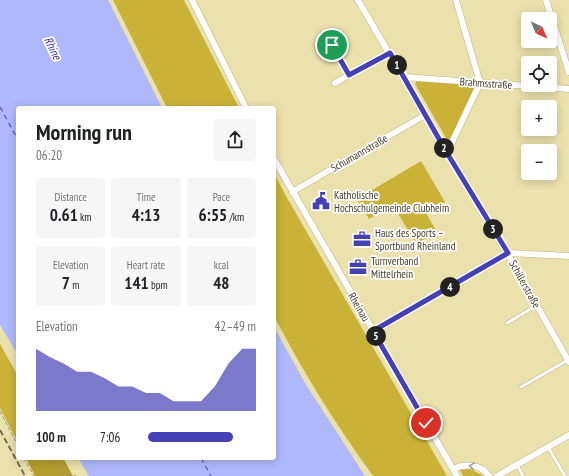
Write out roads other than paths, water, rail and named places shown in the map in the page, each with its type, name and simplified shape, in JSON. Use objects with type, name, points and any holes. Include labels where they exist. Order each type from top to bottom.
[{"type":"street","points":[[192,0],[245,106]]},
{"type":"street","name":"Schillerstraße","points":[[358,0],[447,153],[508,253],[568,361]]},
{"type":"street","points":[[447,153],[480,83],[456,0]]},
{"type":"street","points":[[546,0],[569,72]]},
{"type":"street","points":[[329,38],[349,75]]},
{"type":"street","points":[[335,83],[390,53]]},
{"type":"street","name":"Brahmsstraße","points":[[404,77],[569,89]]},
{"type":"street","name":"Schumannstraße","points":[[292,192],[425,114]]},
{"type":"street","name":"Rheinau","points":[[276,163],[457,476]]},
{"type":"street","points":[[373,331],[508,253],[569,256]]},
{"type":"street","points":[[497,476],[569,435]]},
{"type":"street","points":[[453,469],[459,466],[473,466],[483,470],[489,476]]},
{"type":"lane","points":[[507,323],[537,306]]},
{"type":"lane","points":[[521,387],[568,361]]},
{"type":"lane","points":[[548,447],[566,476]]},
{"type":"lane","points":[[517,465],[523,476]]},
{"type":"water","name":"Rhine","points":[[0,0],[108,0],[161,106],[16,106],[16,352],[0,325]]},
{"type":"water","points":[[276,331],[305,383],[365,476],[89,476],[79,460],[276,460]]},
{"type":"railway","points":[[0,430],[16,459]]},
{"type":"railway","points":[[16,460],[25,476]]},
{"type":"place","name":"Katholische Hochschulgemeinde Clubheim","points":[[321,201]]},
{"type":"place","name":"Haus des Sports – Sportbund Rheinland","points":[[362,239]]},
{"type":"place","name":"Turnverband Mittelrhein","points":[[358,267]]}]
